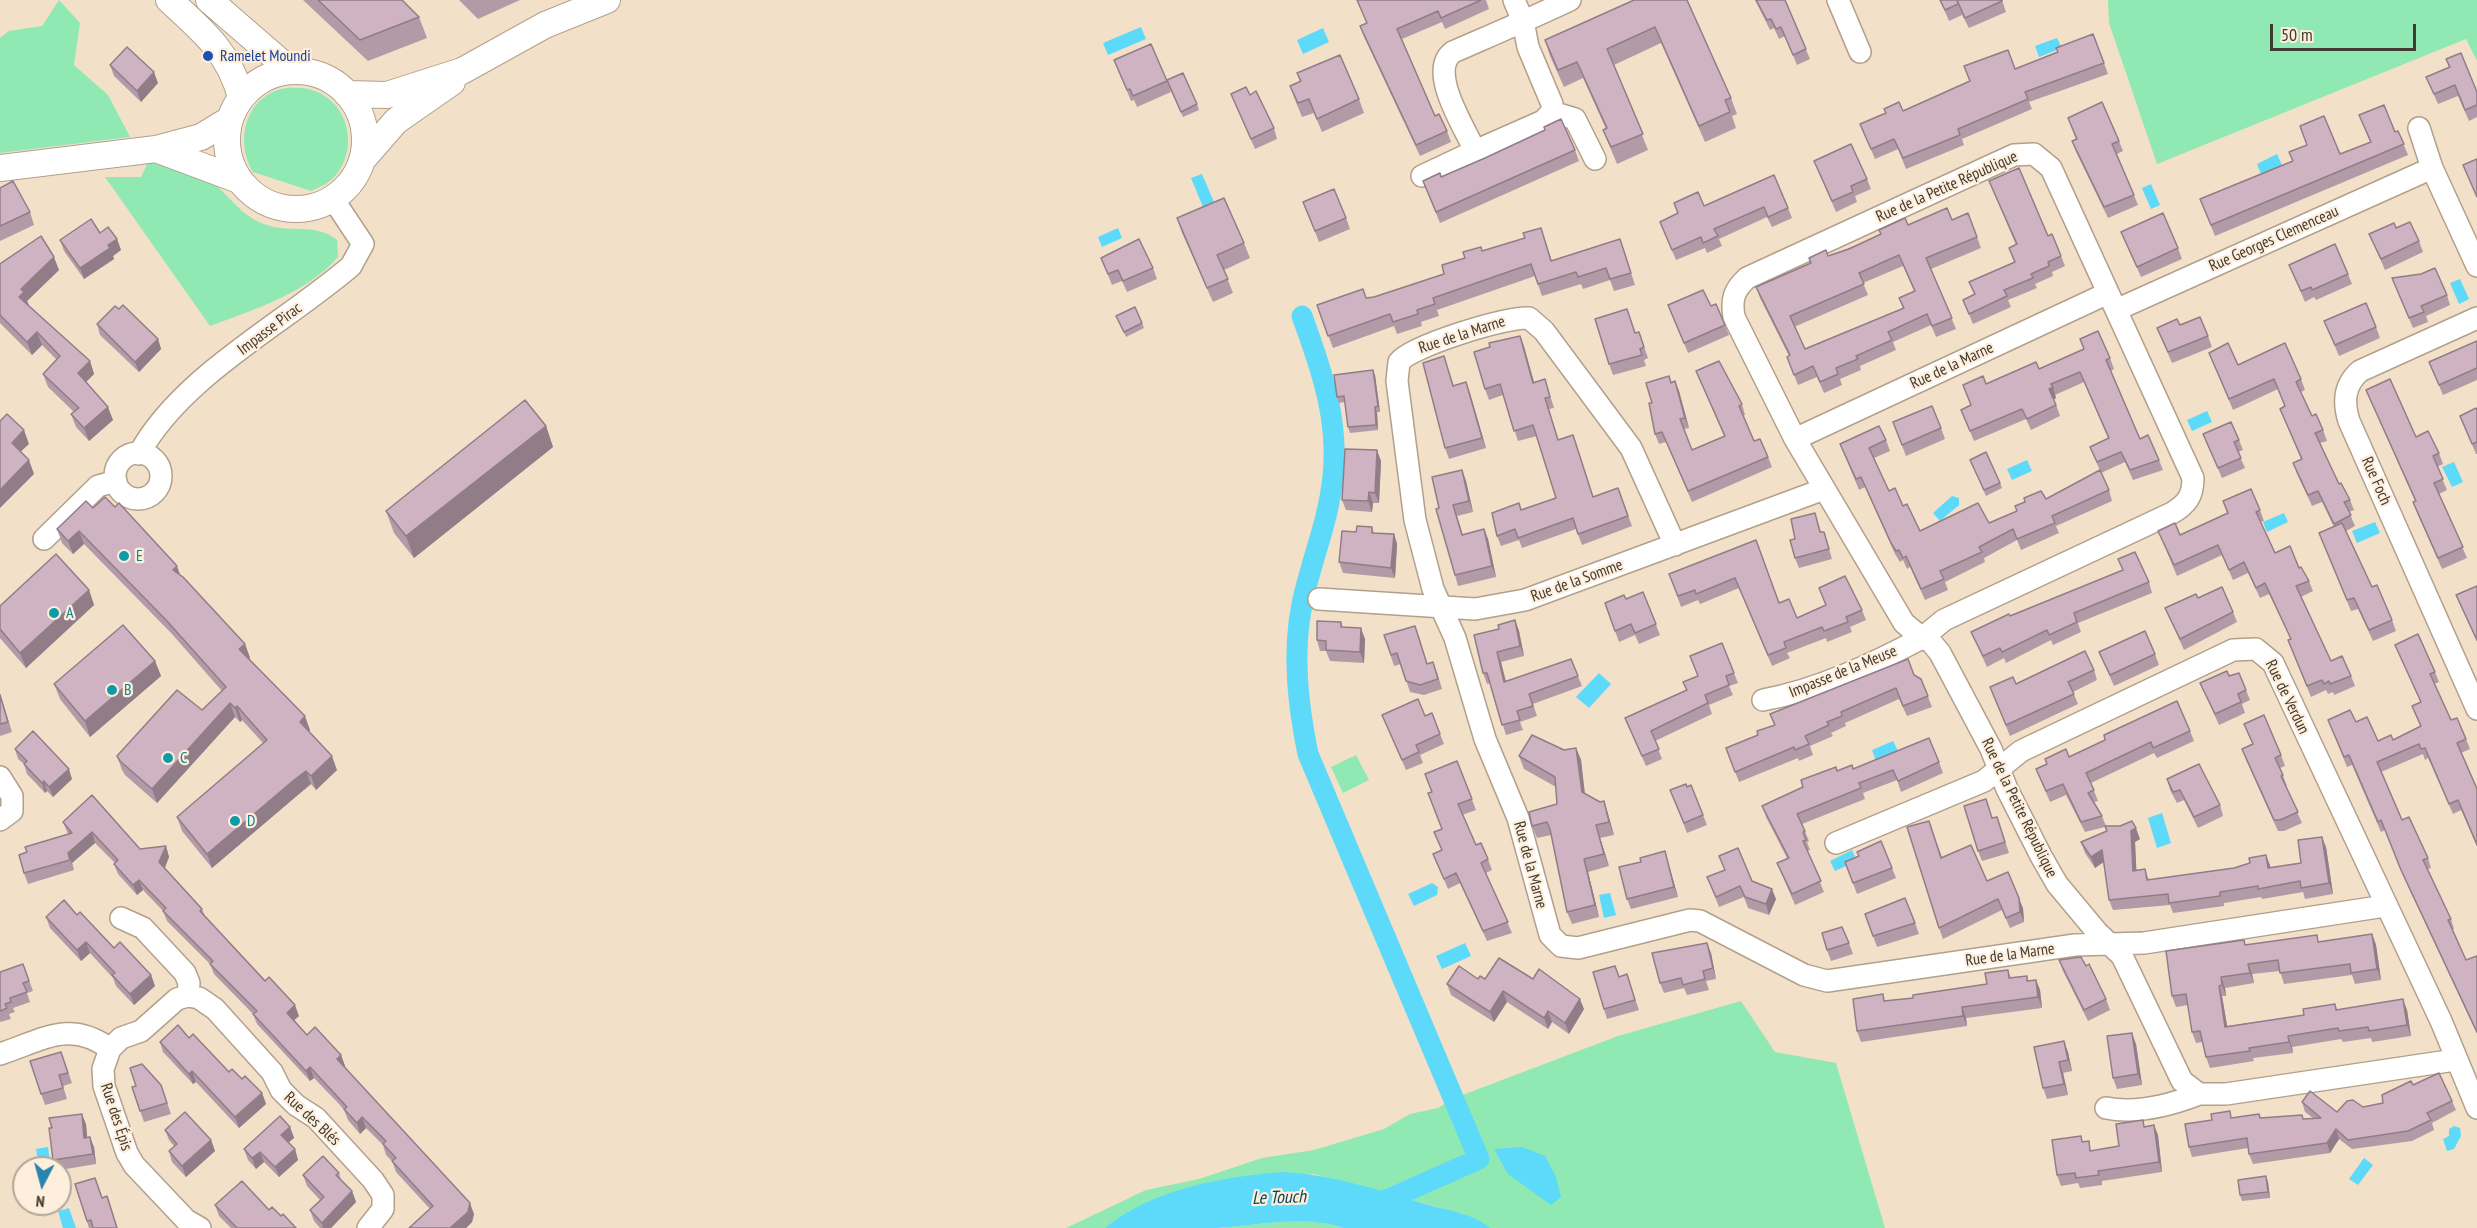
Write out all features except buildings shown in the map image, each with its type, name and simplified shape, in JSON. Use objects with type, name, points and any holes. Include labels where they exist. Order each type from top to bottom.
[{"type":"main road","points":[[169,0],[223,53],[238,87],[229,120],[227,152],[239,180],[255,196],[284,209],[315,206],[333,199],[356,175],[362,160],[365,142],[363,125],[357,109],[347,94],[331,81],[312,73],[291,71],[272,75],[255,84],[238,87]]},
{"type":"main road","points":[[209,0],[291,71]]},
{"type":"main road","points":[[347,94],[387,95],[462,71],[544,26],[607,0]]},
{"type":"main road","points":[[362,160],[396,121],[449,85],[462,71]]},
{"type":"main road","points":[[0,168],[156,149],[201,137],[229,120]]},
{"type":"main road","points":[[156,149],[239,180]]},
{"type":"street","points":[[1514,0],[1523,21],[1528,47],[1548,92],[1552,112]]},
{"type":"street","points":[[1475,151],[1445,85],[1442,70],[1444,62],[1453,52],[1570,0]]},
{"type":"street","points":[[1838,0],[1860,52]]},
{"type":"street","points":[[1422,176],[1539,123],[1552,112]]},
{"type":"street","points":[[1552,112],[1575,119],[1595,159]]},
{"type":"street","points":[[2420,128],[2432,168],[2477,266]]},
{"type":"street","name":"Rue de la Petite République","points":[[1922,638],[1944,620],[2172,513],[2189,499],[2193,490],[2193,478],[2051,168],[2034,154],[2014,155],[1747,278],[1737,286],[1733,297],[1734,317],[1796,439],[1904,622],[1922,638],[1931,642],[1940,653],[2057,884],[2122,956],[2182,1081],[2199,1094]]},
{"type":"street","name":"Rue Georges Clemenceau","points":[[2112,302],[2432,168]]},
{"type":"street","name":"Impasse Pirac","points":[[116,481],[120,461],[139,454],[161,418],[197,385],[351,266],[363,244],[333,199]]},
{"type":"street","name":"Rue de la Marne","points":[[1796,439],[2112,302]]},
{"type":"street","name":"Rue de la Marne","points":[[1675,545],[1630,448],[1544,331],[1529,318],[1510,319],[1414,349],[1399,362],[1397,381],[1415,520],[1434,589],[1455,638],[1485,739],[1518,818],[1550,935],[1561,946],[1578,948],[1690,920],[1701,921],[1803,975],[1827,981],[2075,945],[2144,943],[2385,906]]},
{"type":"street","name":"Rue Foch","points":[[2477,318],[2360,371],[2350,382],[2345,402],[2349,421],[2477,709]]},
{"type":"street","points":[[44,539],[98,486],[116,481],[124,495],[132,499],[149,497],[156,491],[161,476],[159,467],[147,455],[139,454]]},
{"type":"street","name":"Rue de la Somme","points":[[1319,599],[1443,609],[1475,609],[1525,600],[1824,489]]},
{"type":"street","name":"Impasse de la Meuse","points":[[1763,700],[1793,694],[1896,652],[1922,638]]},
{"type":"street","name":"Rue de Verdun","points":[[1836,843],[1984,781],[2021,751],[2232,651],[2256,649],[2272,663],[2441,1021],[2477,1108]]},
{"type":"street","points":[[0,777],[12,796],[12,812],[0,820]]},
{"type":"street","points":[[0,1054],[69,1031],[95,1037],[110,1049],[121,1038],[141,1031],[177,999],[188,996],[189,983],[185,973],[143,928],[121,918]]},
{"type":"street","name":"Rue des Blés","points":[[188,996],[199,998],[215,1009],[272,1072],[281,1090],[296,1105],[316,1118],[373,1180],[383,1195],[383,1209],[368,1228]]},
{"type":"street","name":"Rue des Épis","points":[[110,1049],[103,1069],[104,1086],[127,1153],[134,1165],[186,1220],[200,1228]]},
{"type":"street","points":[[2106,1108],[2119,1111],[2175,1103],[2199,1094],[2226,1094],[2456,1060]]},
{"type":"green space","points":[[59,0],[80,23],[74,65],[108,95],[130,137],[0,153],[0,38],[9,31],[42,26]]},
{"type":"green space","points":[[2108,0],[2477,0],[2477,61],[2466,39],[2157,164],[2109,23]]},
{"type":"green space","points":[[304,88],[316,91],[335,105],[342,114],[348,137],[348,149],[339,171],[329,182],[311,191],[253,172],[248,161],[244,136],[251,112],[268,94],[281,89]]},
{"type":"green space","points":[[148,162],[185,170],[211,181],[235,205],[261,223],[278,228],[314,230],[330,235],[337,240],[338,257],[311,281],[295,290],[261,307],[210,326],[105,177],[141,177]]},
{"type":"green space","points":[[1356,755],[1369,780],[1343,793],[1331,767]]},
{"type":"green space","points":[[1741,1001],[1775,1052],[1836,1063],[1885,1228],[1479,1228],[1464,1214],[1313,1174],[1112,1228],[1066,1228],[1146,1190],[1199,1179],[1262,1158],[1314,1150],[1384,1129],[1410,1114],[1438,1108],[1452,1099],[1618,1036]]},
{"type":"green space","points":[[1297,1220],[1322,1222],[1344,1228],[1219,1228]]},
{"type":"water","points":[[1141,27],[1146,39],[1108,55],[1103,43]]},
{"type":"water","points":[[1323,28],[1329,42],[1303,54],[1297,40]]},
{"type":"water","points":[[2057,38],[2062,48],[2039,57],[2035,46]]},
{"type":"water","points":[[2277,154],[2282,165],[2261,174],[2257,164]]},
{"type":"water","points":[[1202,174],[1214,202],[1203,207],[1191,178]]},
{"type":"water","points":[[2151,184],[2160,205],[2151,209],[2142,188]]},
{"type":"water","points":[[1118,228],[1122,238],[1102,247],[1098,237]]},
{"type":"water","points":[[2460,279],[2469,299],[2459,304],[2450,283]]},
{"type":"water","points":[[2207,411],[2212,422],[2192,431],[2187,420]]},
{"type":"water","points":[[2027,460],[2032,471],[2012,480],[2007,469]]},
{"type":"water","points":[[2454,462],[2463,482],[2452,487],[2442,467]]},
{"type":"water","points":[[1952,496],[1959,498],[1959,505],[1940,521],[1933,513]]},
{"type":"water","points":[[2284,513],[2288,522],[2267,532],[2263,522]]},
{"type":"water","points":[[2375,522],[2380,533],[2357,543],[2352,531]]},
{"type":"water","points":[[1599,673],[1611,684],[1589,708],[1576,697]]},
{"type":"water","points":[[1893,741],[1898,751],[1876,761],[1872,750]]},
{"type":"water","points":[[2162,813],[2171,843],[2157,848],[2148,818]]},
{"type":"water","points":[[1852,850],[1857,861],[1835,871],[1830,861]]},
{"type":"water","points":[[1432,883],[1438,887],[1437,895],[1414,906],[1408,894]]},
{"type":"water","points":[[1610,893],[1616,915],[1604,918],[1599,895]]},
{"type":"water","points":[[1465,943],[1471,956],[1442,969],[1436,956]]},
{"type":"water","points":[[2454,1126],[2460,1128],[2461,1136],[2454,1149],[2447,1151],[2443,1139],[2449,1136],[2449,1129]]},
{"type":"water","points":[[48,1147],[49,1156],[37,1156],[36,1149]]},
{"type":"water","points":[[1522,1147],[1545,1156],[1556,1177],[1561,1197],[1551,1205],[1508,1174],[1494,1149]]},
{"type":"water","points":[[2364,1158],[2373,1165],[2358,1185],[2349,1179]]},
{"type":"water","name":"Le Touch","points":[[1285,1172],[1321,1176],[1450,1210],[1467,1215],[1490,1228],[1344,1228],[1296,1221],[1216,1228],[1105,1228],[1145,1203],[1167,1194],[1214,1181]]},
{"type":"water","points":[[59,1216],[72,1216],[76,1228],[63,1228]]},
{"type":"waterway","points":[[1302,316],[1327,394],[1334,455],[1328,509],[1302,604],[1297,642],[1299,698],[1308,754],[1479,1159],[1373,1206]]},
{"type":"place","name":"Ramelet Moundi","points":[[208,56]]},
{"type":"place","name":"E","points":[[124,556]]},
{"type":"place","name":"A","points":[[54,613]]},
{"type":"place","name":"B","points":[[112,690]]},
{"type":"place","name":"C","points":[[168,758]]},
{"type":"place","name":"D","points":[[235,821]]}]
